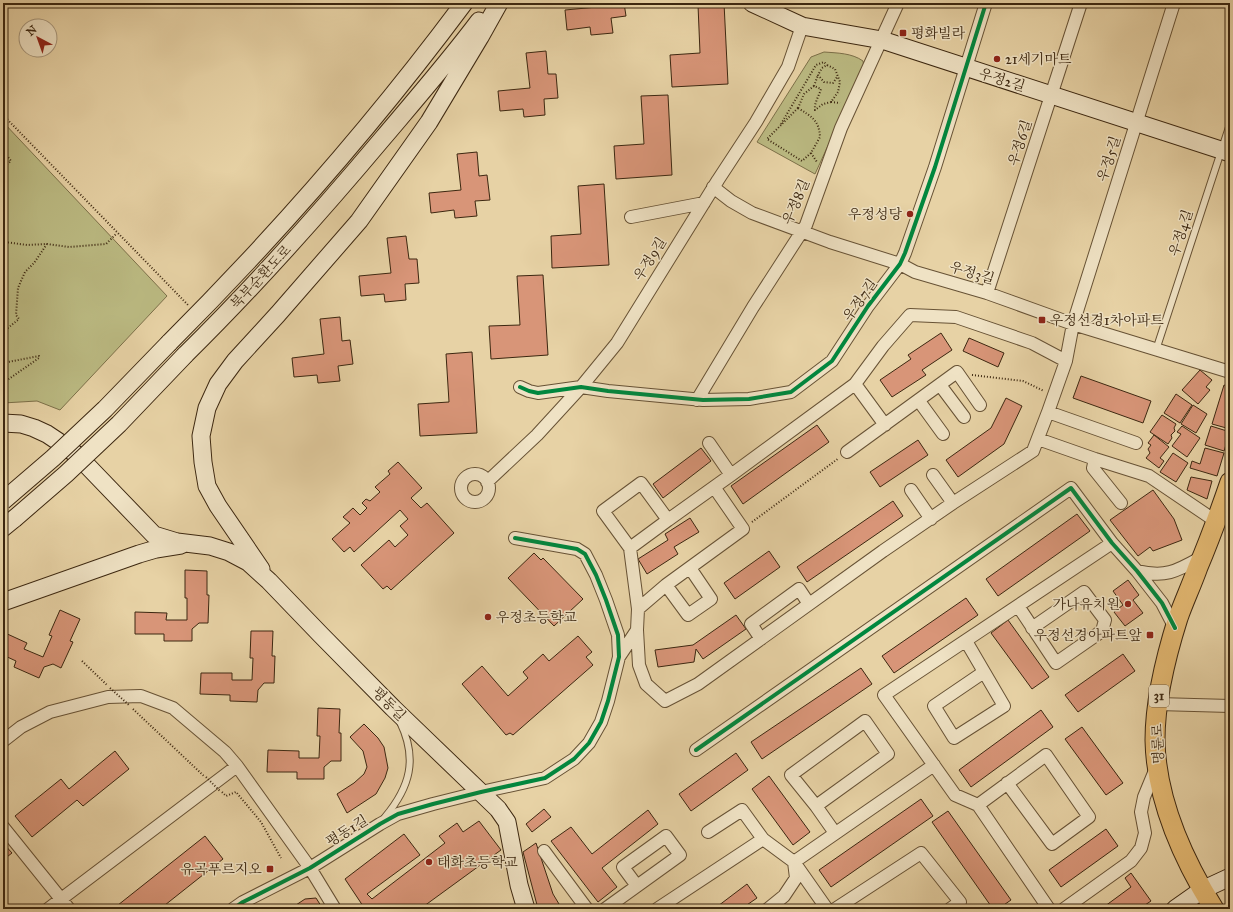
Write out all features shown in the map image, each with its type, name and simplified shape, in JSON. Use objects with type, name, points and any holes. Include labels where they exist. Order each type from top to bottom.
[{"type":"main road","name":"북부순환도로","points":[[3,501],[105,409],[241,270],[340,158],[417,64],[464,3]]},
{"type":"main road","name":"북부순환도로","points":[[9,523],[66,474],[119,424],[255,284],[309,225],[410,106],[493,3]]},
{"type":"main road","points":[[269,581],[218,506],[208,486],[203,462],[201,436],[207,408],[218,384],[235,361],[363,215],[433,116],[499,3]]},
{"type":"main road","name":"우정2길","points":[[752,3],[802,26],[882,40],[1226,151]]},
{"type":"main road","points":[[3,423],[21,424],[47,434],[77,455],[154,534],[178,542],[195,544]]},
{"type":"main road","name":"명륜로","points":[[1214,909],[1202,890],[1182,850],[1172,823],[1163,796],[1155,740],[1162,680],[1175,628],[1217,522],[1230,482]]},
{"type":"main road","points":[[3,602],[139,554],[174,545],[195,544]]},
{"type":"main road","name":"평동길","points":[[195,544],[210,546],[230,552],[248,562],[269,581],[320,635],[393,708],[498,809],[507,822],[519,885],[526,909]]},
{"type":"main road","points":[[1175,909],[1202,890],[1230,877]]},
{"type":"street","name":"우정8길","points":[[697,400],[806,225],[841,128],[898,3]]},
{"type":"street","name":"우정7길","points":[[520,387],[528,391],[538,393],[581,387],[697,400],[749,399],[791,392],[832,361],[868,306],[900,264],[932,175],[986,3]]},
{"type":"street","name":"우정6길","points":[[987,293],[1081,3]]},
{"type":"street","name":"우정5길","points":[[637,630],[639,665],[646,684],[665,701],[698,684],[883,551],[1033,451],[1066,362],[1073,324],[1174,3]]},
{"type":"street","name":"우정9길","points":[[487,482],[537,435],[581,387],[617,343],[713,187],[756,122],[788,66],[802,26]]},
{"type":"street","name":"우정3길","points":[[713,187],[752,213],[830,242],[900,264],[915,272],[987,293],[1073,324],[1230,372]]},
{"type":"street","points":[[631,217],[704,203]]},
{"type":"street","points":[[630,548],[732,475],[854,384],[883,346],[910,315],[956,317],[1032,343],[1066,362]]},
{"type":"street","points":[[847,452],[957,372],[980,405]]},
{"type":"street","points":[[854,384],[885,425]]},
{"type":"street","points":[[940,385],[964,417]]},
{"type":"street","points":[[919,401],[943,434]]},
{"type":"street","points":[[1048,412],[1136,443]]},
{"type":"street","points":[[1038,438],[1095,459],[1149,476],[1217,522]]},
{"type":"street","points":[[709,442],[732,475]]},
{"type":"street","points":[[1095,459],[1093,468],[1120,503]]},
{"type":"street","points":[[933,475],[953,503]]},
{"type":"street","points":[[619,657],[637,630],[638,609],[630,548],[603,510],[641,483],[668,520]]},
{"type":"street","points":[[638,609],[666,584],[743,529],[714,487]]},
{"type":"street","points":[[696,750],[1071,488],[1112,543],[1137,571],[1162,603],[1175,628]]},
{"type":"street","points":[[911,490],[931,519]]},
{"type":"street","points":[[515,538],[577,549],[585,554],[596,575],[618,634],[619,657]]},
{"type":"street","points":[[1049,909],[978,805],[955,795],[884,695],[1112,543]]},
{"type":"street","points":[[1137,571],[1152,574],[1166,573],[1182,568],[1203,556]]},
{"type":"street","points":[[666,584],[688,615],[711,599],[690,568]]},
{"type":"street","points":[[761,639],[751,624],[799,589],[809,604]]},
{"type":"street","points":[[1018,606],[1032,628],[1056,663],[1102,631],[1104,620],[1084,592],[1032,628]]},
{"type":"street","points":[[966,641],[1004,706],[954,738],[934,706],[984,672]]},
{"type":"street","name":"평동1길","points":[[233,909],[243,902],[310,868],[398,814],[481,792],[544,778],[574,759],[589,743],[601,722],[619,657]]},
{"type":"street","points":[[3,741],[21,727],[50,712],[108,697],[141,696],[173,708],[226,752],[310,868],[335,909]]},
{"type":"street","points":[[1158,704],[1230,706]]},
{"type":"street","points":[[816,806],[888,754],[865,721],[791,774],[816,806],[835,834]]},
{"type":"street","points":[[978,805],[1007,783],[1046,755],[1090,817],[1052,844],[1007,783]]},
{"type":"street","points":[[1064,909],[1131,861],[1141,848],[1145,833],[1141,812],[1144,797],[1158,764]]},
{"type":"street","points":[[794,862],[934,765]]},
{"type":"street","points":[[48,909],[237,766]]},
{"type":"street","points":[[708,832],[742,810],[763,839],[794,862],[827,909]]},
{"type":"street","points":[[3,827],[69,909]]},
{"type":"street","points":[[605,909],[637,886],[680,855],[666,836],[623,867],[637,886]]},
{"type":"street","points":[[657,909],[763,839]]},
{"type":"street","points":[[544,851],[587,909]]},
{"type":"street","points":[[835,909],[921,854],[960,902],[950,909]]},
{"type":"street","points":[[768,909],[784,896],[796,878],[794,862]]},
{"type":"lane","name":"우정4길","points":[[1156,350],[1226,151],[1230,124]]},
{"type":"lane","points":[[380,824],[396,804],[405,787],[409,770],[407,742],[403,729],[393,708]]},
{"type":"path","points":[[779,127],[816,65],[824,62],[835,69],[840,82],[838,92],[831,102],[823,104],[815,110]]},
{"type":"path","points":[[798,108],[812,116],[817,123],[820,137],[811,153],[802,160],[768,139],[798,108],[804,94],[814,86],[822,68],[827,65]]},
{"type":"path","points":[[818,75],[824,82],[833,83],[837,77]]},
{"type":"path","points":[[812,116],[821,89],[814,86]]},
{"type":"path","points":[[3,116],[197,315]]},
{"type":"path","points":[[3,150],[12,162],[3,168]]},
{"type":"path","points":[[5,242],[27,245],[47,244],[69,247],[106,244],[117,233]]},
{"type":"path","points":[[3,332],[19,319],[16,315],[18,288],[25,272],[34,263],[47,244]]},
{"type":"path","points":[[3,364],[39,356],[39,358],[3,383]]},
{"type":"path","points":[[957,372],[1023,382],[1054,395]]},
{"type":"path","points":[[743,529],[847,452]]},
{"type":"path","points":[[82,661],[220,791],[226,796],[236,792],[261,822],[281,858]]},
{"type":"shaded area","points":[[824,52],[854,56],[863,61],[864,67],[815,174],[757,142],[811,57]]},
{"type":"shaded area","points":[[3,122],[167,296],[60,410],[37,401],[3,403]]},
{"type":"building","points":[[597,3],[624,3],[626,16],[611,18],[613,33],[591,35],[590,27],[567,30],[565,10],[597,7]]},
{"type":"building","points":[[724,3],[728,84],[672,87],[670,55],[700,53],[698,5]]},
{"type":"building","points":[[546,51],[548,74],[556,74],[558,98],[544,99],[545,115],[524,117],[523,109],[500,111],[498,91],[530,88],[526,53]]},
{"type":"building","points":[[668,95],[672,175],[616,179],[614,146],[644,144],[641,96]]},
{"type":"building","points":[[477,152],[479,176],[487,175],[490,200],[475,201],[477,216],[455,218],[454,210],[431,213],[429,193],[461,190],[457,154]]},
{"type":"building","points":[[604,184],[609,265],[552,268],[551,236],[581,234],[578,186]]},
{"type":"building","points":[[406,236],[409,259],[417,259],[419,283],[405,284],[406,300],[385,302],[384,294],[361,296],[359,276],[391,273],[387,238]]},
{"type":"building","points":[[543,275],[548,355],[491,359],[489,326],[520,325],[517,276]]},
{"type":"building","points":[[340,317],[342,341],[350,340],[353,364],[338,366],[340,381],[318,383],[317,375],[294,377],[292,358],[324,354],[320,319]]},
{"type":"building","points":[[941,333],[952,350],[922,370],[926,375],[892,397],[880,380],[911,359],[908,355]]},
{"type":"building","points":[[969,338],[1004,353],[998,367],[963,351]]},
{"type":"building","points":[[472,352],[477,433],[420,436],[418,404],[449,402],[446,354]]},
{"type":"building","points":[[1200,370],[1212,380],[1206,387],[1210,390],[1198,404],[1182,390]]},
{"type":"building","points":[[1081,376],[1151,401],[1143,423],[1073,398]]},
{"type":"building","points":[[1224,385],[1230,387],[1230,429],[1212,424]]},
{"type":"building","points":[[1176,394],[1192,405],[1180,423],[1164,413]]},
{"type":"building","points":[[1006,398],[1022,406],[1004,444],[958,477],[946,460],[991,428]]},
{"type":"building","points":[[1193,405],[1207,414],[1196,433],[1181,424]]},
{"type":"building","points":[[1162,415],[1176,424],[1174,428],[1175,431],[1171,435],[1172,438],[1168,444],[1150,432]]},
{"type":"building","points":[[817,425],[829,442],[743,504],[731,486]]},
{"type":"building","points":[[1182,426],[1200,438],[1187,457],[1172,446],[1181,434],[1177,432]]},
{"type":"building","points":[[1211,426],[1230,432],[1224,451],[1205,445]]},
{"type":"building","points":[[1154,435],[1169,447],[1160,458],[1164,461],[1159,468],[1146,458],[1150,453],[1148,449],[1151,445],[1148,443]]},
{"type":"building","points":[[918,440],[928,455],[880,487],[870,472]]},
{"type":"building","points":[[701,448],[711,461],[663,498],[653,484]]},
{"type":"building","points":[[1205,448],[1224,453],[1217,476],[1190,468],[1192,461],[1200,464]]},
{"type":"building","points":[[1173,453],[1188,463],[1176,482],[1160,472]]},
{"type":"building","points":[[398,462],[422,488],[411,498],[421,508],[427,503],[454,533],[391,590],[387,586],[383,589],[361,565],[389,540],[395,547],[408,535],[400,526],[408,519],[400,510],[354,552],[350,547],[344,552],[332,539],[350,523],[343,517],[353,508],[360,515],[367,508],[362,503],[366,499],[370,501],[380,492],[375,487],[390,474],[388,471]]},
{"type":"building","points":[[1191,477],[1212,481],[1207,499],[1187,490]]},
{"type":"building","points":[[1153,490],[1174,519],[1182,540],[1153,551],[1150,547],[1138,556],[1110,520]]},
{"type":"building","points":[[893,501],[903,516],[807,582],[797,567]]},
{"type":"building","points":[[1077,514],[1090,531],[998,596],[986,579]]},
{"type":"building","points":[[690,518],[699,532],[674,547],[678,554],[647,574],[638,559],[668,540],[665,534]]},
{"type":"building","points":[[769,551],[780,567],[735,599],[724,583]]},
{"type":"building","points":[[534,553],[541,560],[543,558],[583,599],[554,626],[508,578]]},
{"type":"building","points":[[185,570],[207,571],[207,595],[209,595],[208,623],[199,623],[192,629],[192,641],[164,641],[164,634],[135,634],[135,612],[167,613],[166,620],[187,620]]},
{"type":"building","name":"가나유치원","points":[[1128,580],[1139,595],[1133,600],[1143,613],[1125,626],[1114,612],[1123,605],[1113,591]]},
{"type":"building","points":[[966,598],[978,615],[894,673],[882,656]]},
{"type":"building","points":[[60,610],[80,619],[70,641],[73,642],[61,668],[53,664],[44,667],[39,678],[14,667],[16,661],[3,655],[3,632],[27,643],[24,649],[43,657],[52,636],[49,635]]},
{"type":"building","points":[[736,615],[746,629],[703,659],[696,649],[694,662],[658,667],[655,650],[693,645]]},
{"type":"building","points":[[1008,620],[1049,677],[1032,689],[991,633]]},
{"type":"building","points":[[251,631],[273,631],[272,656],[275,656],[274,683],[264,683],[258,690],[257,702],[230,701],[230,695],[200,694],[201,673],[232,673],[232,680],[252,680],[253,658],[250,658]]},
{"type":"building","points":[[578,636],[592,652],[586,657],[593,665],[513,735],[510,733],[506,735],[462,684],[482,666],[508,696],[528,678],[523,672],[543,654],[549,661]]},
{"type":"building","points":[[1123,654],[1135,671],[1078,712],[1065,695]]},
{"type":"building","points":[[861,668],[872,684],[762,759],[751,742]]},
{"type":"building","points":[[318,708],[340,709],[339,733],[341,733],[341,761],[331,761],[324,767],[324,779],[297,779],[297,772],[267,772],[268,750],[299,751],[299,758],[319,758],[320,736],[317,736]]},
{"type":"building","points":[[1041,710],[1053,727],[971,787],[959,770]]},
{"type":"building","points":[[364,724],[378,738],[384,747],[388,768],[385,778],[376,794],[347,813],[337,794],[354,783],[364,774],[367,767],[363,751],[350,737]]},
{"type":"building","points":[[1082,727],[1123,783],[1106,795],[1065,739]]},
{"type":"building","points":[[115,751],[129,769],[83,806],[77,800],[32,837],[15,816],[61,779],[69,789]]},
{"type":"building","points":[[736,753],[748,770],[691,811],[679,794]]},
{"type":"building","points":[[769,776],[810,832],[793,845],[752,789]]},
{"type":"building","points":[[921,799],[933,816],[831,887],[819,870]]},
{"type":"building","points":[[544,809],[551,817],[532,832],[526,824]]},
{"type":"building","points":[[648,810],[658,824],[602,868],[617,887],[598,902],[551,841],[571,827],[592,854]]},
{"type":"building","points":[[948,811],[1011,900],[998,909],[993,909],[932,822]]},
{"type":"building","points":[[479,821],[501,850],[420,909],[365,909],[345,879],[404,834],[420,855],[367,894],[372,899],[445,843],[439,836],[457,823],[463,832]]},
{"type":"building","points":[[1106,829],[1118,846],[1061,887],[1049,870]]},
{"type":"building","points":[[205,836],[223,859],[160,909],[113,909]]},
{"type":"building","points":[[3,843],[12,853],[3,860]]},
{"type":"building","points":[[536,843],[553,894],[562,909],[540,909],[537,905],[523,852]]},
{"type":"building","points":[[1131,873],[1151,901],[1139,909],[1101,909],[1131,887],[1125,878]]},
{"type":"building","points":[[747,884],[757,898],[741,909],[714,909]]},
{"type":"building","points":[[316,898],[323,909],[290,909],[305,899]]},
{"type":"building","points":[[1090,904],[1093,909],[1083,909]]},
{"type":"cycle path","points":[[520,387],[538,393],[581,387],[703,400],[749,399],[791,392],[832,361],[868,306],[900,264],[905,253],[935,167],[986,3]]},
{"type":"cycle path","points":[[696,750],[1071,488],[1112,543],[1137,571],[1162,603],[1175,628]]},
{"type":"cycle path","points":[[233,909],[243,902],[310,868],[398,814],[481,792],[545,778],[574,759],[589,743],[601,722],[619,657],[618,635],[606,600],[596,575],[585,554],[577,549],[515,538]]},
{"type":"place","name":"평화빌라","points":[[903,33]]},
{"type":"place","name":"21세기마트","points":[[997,59]]},
{"type":"place","name":"우정성당","points":[[910,214]]},
{"type":"place","name":"우정선경1차아파트","points":[[1042,320]]},
{"type":"place","name":"가나유치원","points":[[1128,604]]},
{"type":"place","name":"우정초등학교","points":[[488,617]]},
{"type":"place","name":"우정선경아파트앞","points":[[1150,635]]},
{"type":"place","name":"태화초등학교","points":[[429,862]]},
{"type":"place","name":"유곡푸르지오","points":[[270,869]]}]
